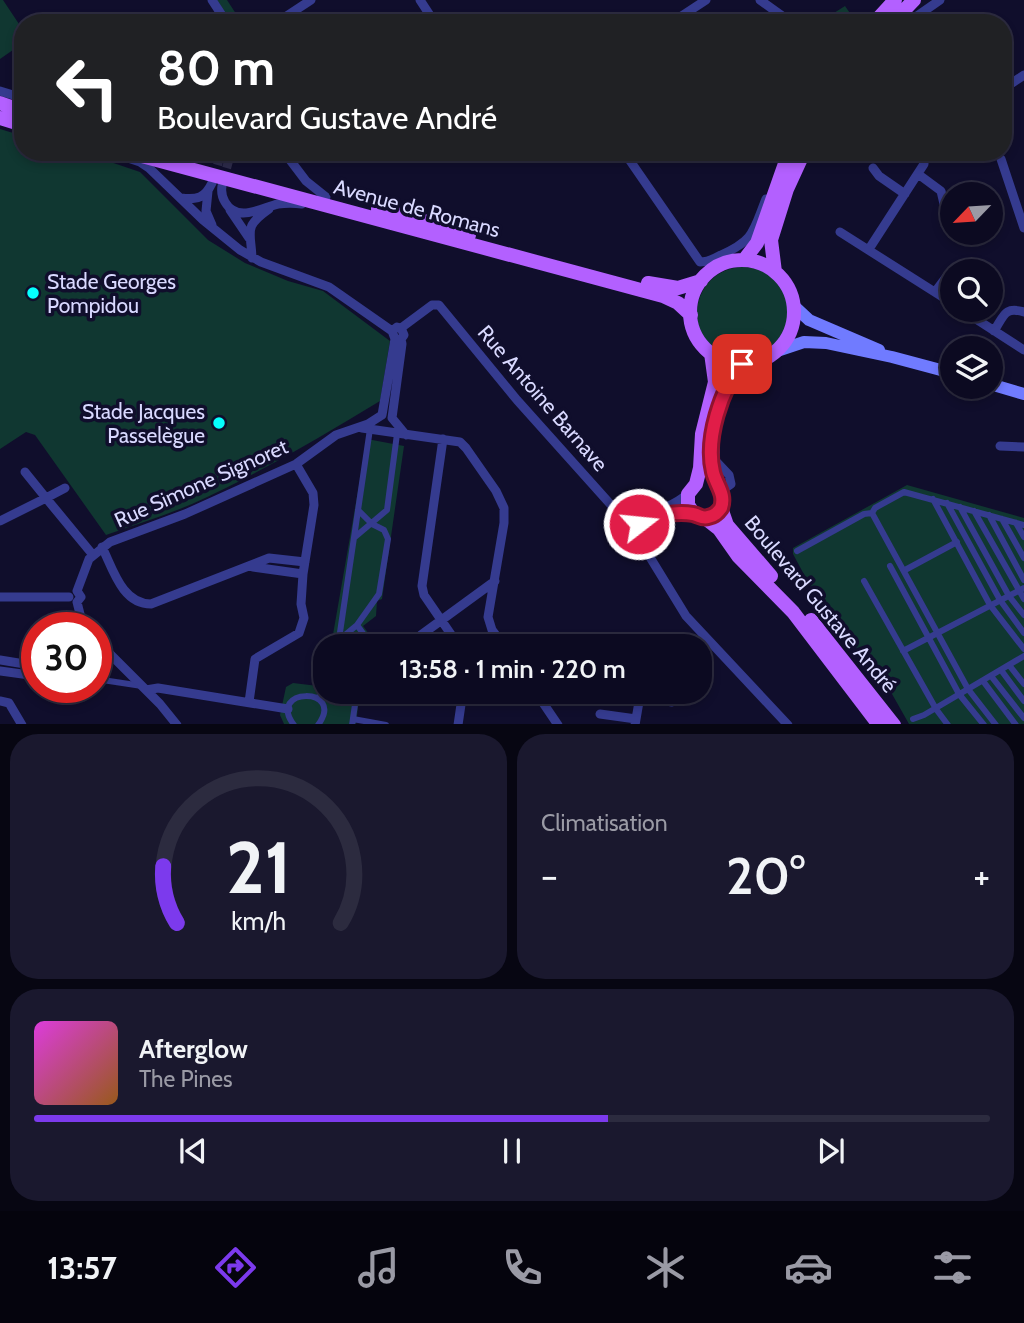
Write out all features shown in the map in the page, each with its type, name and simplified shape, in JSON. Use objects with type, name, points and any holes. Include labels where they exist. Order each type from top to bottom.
[{"type":"main road","points":[[903,14],[914,0]]},
{"type":"main road","name":"Avenue de Romans","points":[[161,161],[663,296],[678,303],[691,314]]},
{"type":"main road","name":"Avenue de Romans","points":[[196,161],[642,282],[671,288],[701,281]]},
{"type":"main road","points":[[744,260],[757,243],[786,161]]},
{"type":"main road","points":[[775,272],[767,219],[799,161]]},
{"type":"main road","points":[[777,351],[792,326],[794,306],[788,288],[775,272],[761,264],[744,260],[720,265],[701,281],[694,294],[691,314],[695,332],[711,353],[720,359],[742,364],[764,359],[796,344],[812,342],[892,357],[940,370]]},
{"type":"main road","points":[[794,306],[809,320],[892,357]]},
{"type":"main road","name":"Boulevard Gustave André","points":[[711,353],[715,382],[702,434],[701,458],[688,505],[719,529],[738,556],[793,612],[879,724]]},
{"type":"main road","name":"Boulevard Gustave André","points":[[699,516],[715,515],[723,502],[711,456],[713,433],[724,390],[729,379],[742,364]]},
{"type":"main road","points":[[1003,388],[1024,394]]},
{"type":"main road","points":[[692,489],[710,482],[719,488]]},
{"type":"main road","name":"Boulevard Gustave André","points":[[721,508],[734,536],[826,638],[894,724]]},
{"type":"street","points":[[290,14],[311,0]]},
{"type":"street","points":[[685,14],[706,0]]},
{"type":"street","points":[[761,0],[780,14]]},
{"type":"street","points":[[906,14],[940,0]]},
{"type":"street","points":[[136,161],[144,164],[214,229],[253,258],[329,287],[398,334],[402,344],[385,426],[358,510],[340,634]]},
{"type":"street","points":[[291,161],[306,181],[326,197]]},
{"type":"street","points":[[630,161],[700,262],[706,262],[745,243],[767,219],[782,161]]},
{"type":"street","points":[[869,249],[924,161]]},
{"type":"street","points":[[1002,161],[1024,228]]},
{"type":"street","points":[[873,167],[879,176],[905,194]]},
{"type":"street","points":[[918,174],[940,190]]},
{"type":"street","points":[[181,198],[197,199],[214,187]]},
{"type":"street","points":[[214,187],[249,238],[253,258]]},
{"type":"street","points":[[214,187],[206,211],[214,229]]},
{"type":"street","points":[[229,208],[242,213],[294,203],[351,211]]},
{"type":"street","points":[[249,238],[252,224],[273,206]]},
{"type":"street","points":[[840,232],[940,295]]},
{"type":"street","points":[[935,292],[940,285]]},
{"type":"street","name":"Rue Antoine Barnave","points":[[398,334],[432,305],[443,307],[517,400],[613,504],[634,518]]},
{"type":"street","points":[[994,331],[1008,310],[1024,312]]},
{"type":"street","points":[[980,322],[1024,350]]},
{"type":"street","points":[[385,426],[463,444],[496,491],[504,508],[505,523],[488,617],[496,634]]},
{"type":"street","points":[[355,537],[387,510],[385,426]]},
{"type":"street","name":"Rue Simone Signoret","points":[[75,597],[86,564],[102,547],[118,538],[186,514],[296,464],[336,435],[385,426]]},
{"type":"street","points":[[443,439],[422,586],[424,595],[451,634]]},
{"type":"street","points":[[1000,446],[1024,447]]},
{"type":"street","points":[[249,702],[255,659],[299,633],[304,618],[301,604],[303,574],[314,505],[313,493],[296,464]]},
{"type":"street","points":[[25,472],[93,555]]},
{"type":"street","points":[[0,522],[65,488]]},
{"type":"street","points":[[634,518],[663,510],[692,489]]},
{"type":"street","points":[[872,513],[874,508],[904,492],[1024,525]]},
{"type":"street","points":[[933,499],[990,605],[1024,649]]},
{"type":"street","points":[[947,503],[1000,600],[1024,632]]},
{"type":"street","points":[[960,507],[1009,596],[1024,615]]},
{"type":"street","points":[[348,634],[379,594],[388,539],[384,530],[358,510]]},
{"type":"street","points":[[974,511],[1024,598]]},
{"type":"street","points":[[797,551],[864,514],[872,513]]},
{"type":"street","points":[[872,513],[968,690],[996,724]]},
{"type":"street","points":[[634,518],[673,514],[699,516]]},
{"type":"street","points":[[989,515],[1024,580]]},
{"type":"street","points":[[634,518],[637,536],[687,616],[788,724]]},
{"type":"street","points":[[1002,519],[1024,558]]},
{"type":"street","points":[[1016,523],[1024,537]]},
{"type":"street","points":[[905,570],[957,542]]},
{"type":"street","points":[[102,547],[126,594],[142,604],[151,604],[273,558],[305,562]]},
{"type":"street","points":[[251,566],[303,574]]},
{"type":"street","points":[[890,566],[960,694],[984,724]]},
{"type":"street","points":[[422,634],[495,581]]},
{"type":"street","points":[[864,581],[936,709],[948,724]]},
{"type":"street","points":[[903,651],[1021,589]]},
{"type":"street","points":[[0,597],[75,597],[79,612]]},
{"type":"street","points":[[357,625],[363,634]]},
{"type":"street","points":[[112,656],[177,724]]},
{"type":"street","points":[[913,719],[936,709],[1021,658],[1024,668]]},
{"type":"street","points":[[0,660],[21,663]]},
{"type":"street","points":[[1009,665],[1024,684]]},
{"type":"street","points":[[1001,670],[1024,701]]},
{"type":"street","points":[[0,671],[21,674]]},
{"type":"street","points":[[991,676],[1024,718]]},
{"type":"street","points":[[983,681],[1016,724]]},
{"type":"street","points":[[112,682],[288,709]]},
{"type":"street","points":[[294,724],[288,709],[293,700],[302,695],[313,697]]},
{"type":"street","points":[[0,701],[9,703],[22,724]]},
{"type":"street","points":[[318,724],[323,712],[320,704]]},
{"type":"street","points":[[355,704],[353,722],[386,724]]},
{"type":"street","points":[[458,724],[461,704]]},
{"type":"street","points":[[543,704],[554,722]]},
{"type":"street","points":[[600,713],[636,722],[639,704]]},
{"type":"green space","points":[[0,0],[3,0],[14,16],[14,49],[0,59]]},
{"type":"green space","points":[[217,0],[227,0],[236,14],[226,14]]},
{"type":"green space","points":[[845,6],[851,14],[832,14]]},
{"type":"green space","points":[[0,129],[14,133],[14,161],[108,161],[140,172],[208,240],[245,263],[288,281],[323,291],[390,341],[380,401],[288,455],[217,492],[192,504],[106,535],[35,435],[26,432],[0,449]]},
{"type":"green space","points":[[743,267],[761,270],[776,280],[786,295],[789,313],[786,331],[776,346],[761,356],[743,359],[725,356],[710,346],[700,331],[697,313],[700,295],[710,280],[725,270]]},
{"type":"green space","points":[[367,439],[404,446],[382,599],[377,601],[376,616],[363,626],[369,634],[333,634]]},
{"type":"green space","points":[[907,485],[1024,518],[1024,724],[909,724],[879,671],[870,676],[838,615],[828,619],[793,554],[793,548]]},
{"type":"green space","points":[[293,683],[313,685],[313,704],[358,704],[356,724],[284,724],[280,715],[286,687]]},
{"type":"tunnel","points":[[214,178],[219,161]]},
{"type":"tunnel","points":[[223,181],[229,161]]},
{"type":"place","name":"Stade Georges Pompidou","points":[[33,293]]},
{"type":"place","name":"Stade Jacques Passelègue","points":[[219,423]]},
{"type":"route","points":[[639,524],[640,521],[673,514],[694,514],[705,518],[719,512],[723,496],[716,486],[712,468],[713,433],[724,390],[733,373],[742,364]]}]
